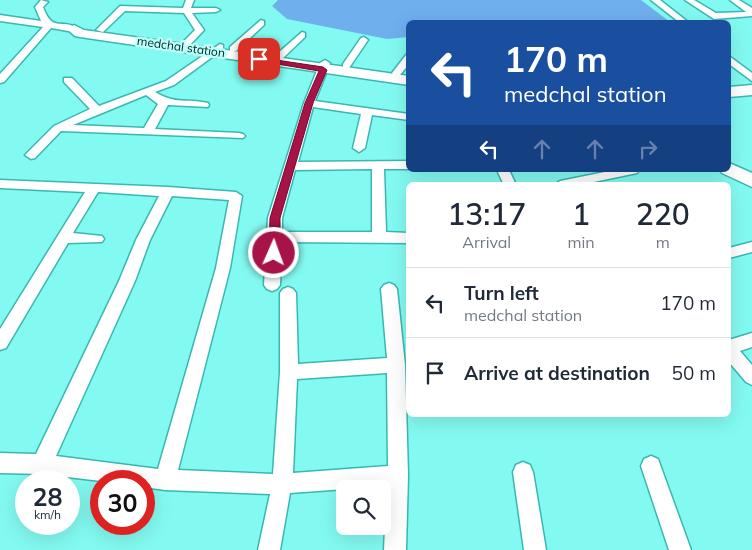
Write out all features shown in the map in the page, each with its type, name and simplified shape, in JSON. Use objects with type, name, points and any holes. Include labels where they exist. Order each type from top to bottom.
[{"type":"street","points":[[186,11],[190,0]]},
{"type":"street","points":[[655,0],[681,20]]},
{"type":"street","points":[[689,0],[714,16],[752,13]]},
{"type":"street","points":[[734,0],[752,13]]},
{"type":"street","points":[[45,1],[40,7],[43,18],[49,25]]},
{"type":"street","points":[[100,30],[124,8],[186,11],[216,10]]},
{"type":"street","points":[[186,11],[200,30],[187,43]]},
{"type":"street","points":[[0,18],[74,29],[100,30],[280,56],[324,66],[346,66],[405,77]]},
{"type":"street","points":[[31,155],[58,128],[97,110],[170,83],[261,23]]},
{"type":"street","points":[[0,80],[49,25]]},
{"type":"street","name":"medchal station","points":[[74,29],[80,33],[222,49],[405,77]]},
{"type":"street","points":[[280,56],[302,35]]},
{"type":"street","points":[[346,66],[364,40]]},
{"type":"street","points":[[731,61],[752,78]]},
{"type":"street","points":[[269,550],[282,484],[289,372],[275,218],[309,103],[324,66]]},
{"type":"street","points":[[68,80],[97,110]]},
{"type":"street","points":[[731,92],[752,90]]},
{"type":"street","points":[[148,92],[162,101],[175,104],[204,105]]},
{"type":"street","points":[[148,131],[162,107],[162,101]]},
{"type":"street","points":[[309,103],[406,117]]},
{"type":"street","points":[[359,148],[368,111]]},
{"type":"street","points":[[58,128],[239,136]]},
{"type":"street","points":[[731,162],[752,174]]},
{"type":"street","points":[[378,165],[379,237]]},
{"type":"street","points":[[289,166],[406,165]]},
{"type":"street","points":[[731,170],[752,181]]},
{"type":"street","points":[[575,182],[623,172]]},
{"type":"street","points":[[3,187],[94,188],[236,196],[223,268],[165,480]]},
{"type":"street","points":[[0,343],[94,188]]},
{"type":"street","points":[[42,464],[127,281],[143,240],[168,191]]},
{"type":"street","points":[[276,236],[406,238]]},
{"type":"street","points":[[64,238],[97,239]]},
{"type":"street","points":[[731,252],[752,247]]},
{"type":"street","points":[[389,289],[396,366],[398,475],[395,550]]},
{"type":"street","points":[[731,348],[752,340]]},
{"type":"street","points":[[731,351],[752,377]]},
{"type":"street","points":[[289,372],[396,366]]},
{"type":"street","points":[[0,463],[42,464],[165,480],[282,484],[398,475]]},
{"type":"street","points":[[651,466],[680,550]]},
{"type":"street","points":[[523,472],[535,550]]},
{"type":"water","points":[[278,0],[641,0],[667,20],[406,20],[406,37],[387,39],[287,19],[272,6]]},
{"type":"route","points":[[259,59],[323,70],[309,103],[275,218],[276,236],[274,253]]}]
